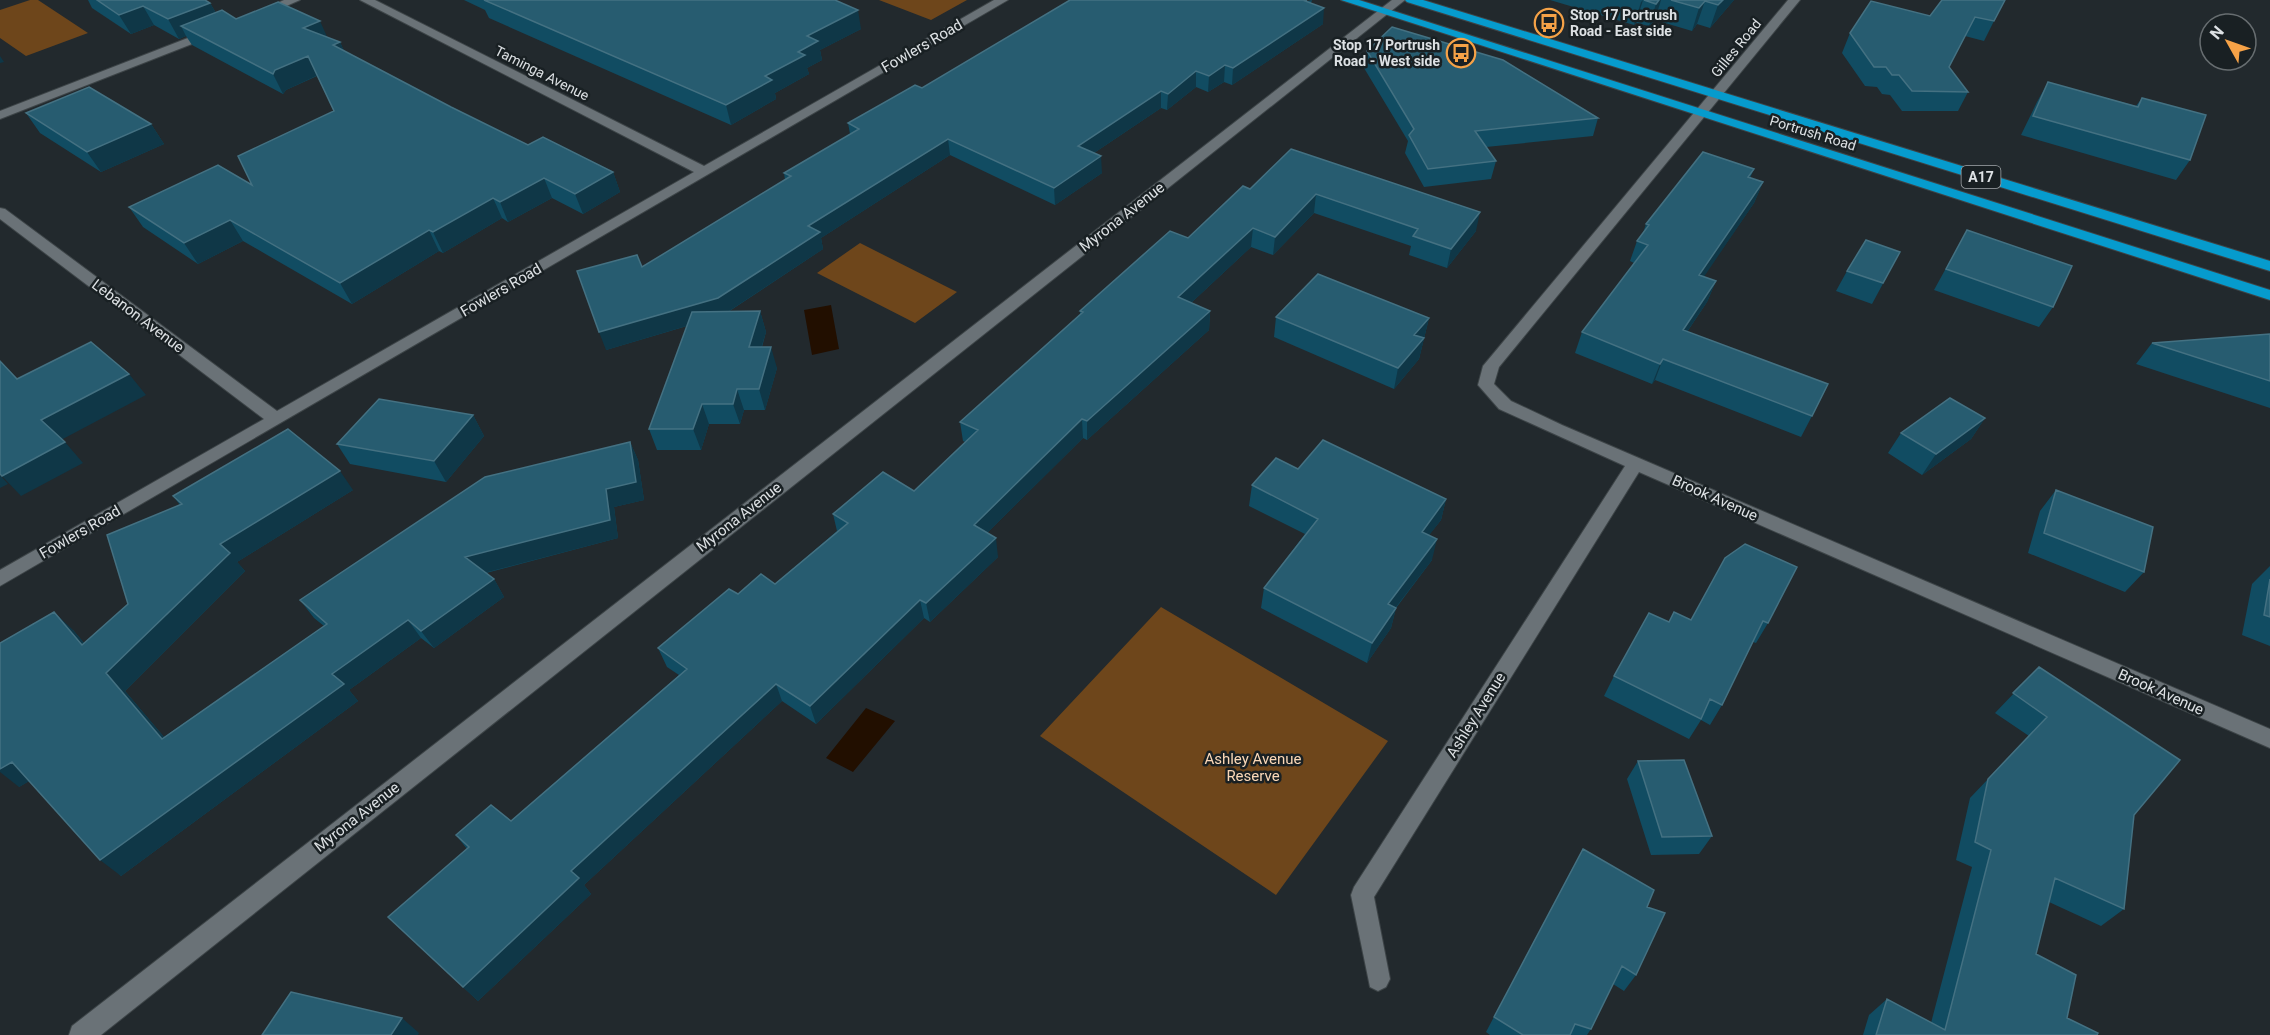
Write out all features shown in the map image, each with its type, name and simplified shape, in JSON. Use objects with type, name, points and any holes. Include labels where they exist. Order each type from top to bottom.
[{"type":"highway","name":"Portrush Road","points":[[1347,0],[2270,295]]},
{"type":"highway","name":"Portrush Road","points":[[1411,0],[2270,266]]},
{"type":"street","points":[[250,17],[294,0]]},
{"type":"street","name":"Taminga Avenue","points":[[366,0],[704,172]]},
{"type":"street","name":"Fowlers Road","points":[[0,579],[1002,0]]},
{"type":"street","name":"Myrona Avenue","points":[[81,1035],[1399,0]]},
{"type":"street","name":"Gilles Road","points":[[1700,114],[1794,0]]},
{"type":"street","points":[[0,115],[218,30]]},
{"type":"street","name":"Brook Avenue","points":[[1700,114],[1491,366],[1486,385],[1505,405],[2270,739]]},
{"type":"street","name":"Lebanon Avenue","points":[[0,212],[276,419]]},
{"type":"street","name":"Ashley Avenue","points":[[1378,979],[1362,895],[1636,463]]},
{"type":"green space","points":[[30,0],[38,0],[88,33],[26,56],[0,38],[0,10]]},
{"type":"green space","points":[[879,0],[967,0],[931,20]]},
{"type":"green space","points":[[860,243],[957,292],[915,323],[817,273]]},
{"type":"green space","name":"Ashley Avenue Reserve","points":[[1161,607],[1388,741],[1276,895],[1040,736]]},
{"type":"shaded area","points":[[831,305],[839,349],[812,355],[804,310]]},
{"type":"shaded area","points":[[866,708],[895,721],[853,772],[826,758]]},
{"type":"building","points":[[97,0],[205,0],[210,3],[168,19],[143,6],[119,15]]},
{"type":"building","points":[[484,0],[835,0],[858,10],[807,36],[818,41],[798,52],[805,55],[765,76],[772,80],[726,105]]},
{"type":"building","points":[[1070,0],[1307,0],[1305,1],[1324,8],[1233,68],[1225,65],[1209,76],[1196,71],[1168,94],[1161,91],[1078,146],[1101,156],[1054,188],[948,139],[808,226],[820,232],[718,298],[599,332],[577,271],[637,255],[642,267],[791,176],[784,173],[859,129],[848,123],[915,85],[922,88]]},
{"type":"building","points":[[1644,0],[1659,0],[1656,4]]},
{"type":"building","points":[[1671,0],[1723,0],[1718,5],[1705,1],[1699,8]]},
{"type":"building","points":[[1942,0],[2005,0],[1994,21],[1975,17],[1949,67],[1968,92],[1912,91],[1899,75],[1892,75],[1886,67],[1874,67],[1850,33],[1871,1],[1930,16]]},
{"type":"building","points":[[278,2],[320,21],[303,28],[340,42],[333,45],[451,107],[528,145],[543,137],[613,172],[575,194],[544,178],[500,202],[493,198],[433,232],[429,230],[340,283],[230,220],[184,243],[129,207],[218,165],[252,185],[238,156],[334,111],[308,56],[275,70],[273,74],[181,26],[222,10],[236,19]]},
{"type":"building","points":[[1392,27],[1503,60],[1598,118],[1475,131],[1496,161],[1428,169],[1409,135],[1414,129],[1367,51]]},
{"type":"building","points":[[2048,82],[2138,107],[2142,98],[2206,115],[2190,160],[2033,116]]},
{"type":"building","points":[[89,87],[151,124],[87,152],[26,113]]},
{"type":"building","points":[[1291,149],[1480,212],[1451,249],[1413,236],[1418,229],[1316,194],[1275,237],[1253,228],[1178,297],[1210,311],[1087,421],[1082,419],[974,525],[996,538],[926,603],[920,600],[810,706],[776,684],[571,871],[579,878],[463,987],[388,917],[469,847],[456,835],[491,805],[511,821],[687,669],[658,648],[729,589],[738,594],[761,574],[775,584],[848,523],[833,514],[883,472],[914,491],[978,430],[960,422],[1083,312],[1080,311],[1170,231],[1188,238],[1243,186],[1250,189]]},
{"type":"building","points":[[1703,152],[1754,169],[1748,177],[1763,182],[1699,275],[1716,281],[1683,330],[1828,384],[1812,416],[1663,359],[1660,364],[1582,332],[1648,245],[1637,241],[1649,225],[1646,224]]},
{"type":"building","points":[[1967,230],[2072,266],[2053,307],[1946,269]]},
{"type":"building","points":[[1866,240],[1900,252],[1883,283],[1847,271]]},
{"type":"building","points":[[1318,274],[1429,318],[1414,335],[1424,338],[1398,368],[1276,317]]},
{"type":"building","points":[[760,311],[749,347],[771,347],[759,389],[737,389],[733,404],[702,404],[693,429],[649,429],[692,312]]},
{"type":"building","points":[[2270,334],[2270,381],[2152,343]]},
{"type":"building","points":[[91,342],[129,374],[41,420],[65,442],[2,476],[0,474],[0,361],[17,379]]},
{"type":"building","points":[[1950,398],[1985,418],[1936,454],[1901,433]]},
{"type":"building","points":[[379,399],[473,415],[434,461],[337,444]]},
{"type":"building","points":[[288,429],[340,471],[220,544],[230,553],[106,673],[162,739],[327,624],[300,600],[485,477],[630,442],[636,482],[606,489],[610,520],[465,557],[494,579],[421,631],[408,620],[332,674],[344,684],[100,860],[12,762],[0,769],[0,643],[54,612],[82,645],[128,604],[107,535],[182,504],[173,496]]},
{"type":"building","points":[[1323,440],[1446,499],[1422,532],[1437,539],[1388,604],[1396,608],[1372,643],[1264,588],[1318,519],[1252,485],[1276,458],[1298,469]]},
{"type":"building","points":[[2056,490],[2153,527],[2144,572],[2044,533]]},
{"type":"building","points":[[1745,544],[1797,567],[1768,623],[1763,621],[1722,705],[1710,699],[1701,719],[1614,676],[1649,613],[1669,622],[1674,612],[1691,620],[1725,558]]},
{"type":"building","points":[[2270,579],[2270,617],[2264,615]]},
{"type":"building","points":[[2039,667],[2180,760],[2134,815],[2124,909],[2055,878],[2036,954],[2076,975],[2067,1018],[2098,1033],[2097,1035],[1876,1035],[1887,999],[1945,1030],[1991,850],[1975,842],[1988,779],[2047,717],[2013,693]]},
{"type":"building","points":[[1684,760],[1712,836],[1662,837],[1638,761]]},
{"type":"building","points":[[1583,849],[1654,890],[1647,907],[1665,913],[1636,975],[1622,966],[1591,1029],[1575,1024],[1570,1035],[1523,1035],[1494,1017]]},
{"type":"building","points":[[291,992],[402,1018],[391,1035],[262,1035]]},
{"type":"place","name":"Stop 17 Portrush Road - East side","points":[[1549,23]]},
{"type":"place","name":"Stop 17 Portrush Road - West side","points":[[1461,53]]}]
